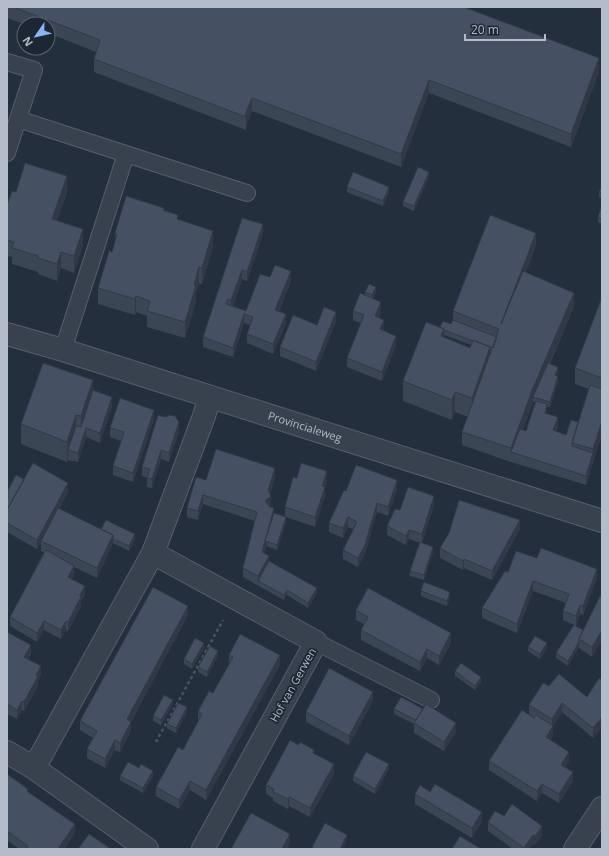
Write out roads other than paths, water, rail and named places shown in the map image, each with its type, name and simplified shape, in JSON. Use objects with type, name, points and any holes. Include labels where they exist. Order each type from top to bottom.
[{"type":"street","name":"Provincialeweg","points":[[7,334],[63,350],[602,521]]},
{"type":"street","points":[[34,768],[153,553],[210,397]]},
{"type":"street","name":"Hof van Gerwen","points":[[153,553],[316,642],[203,849]]},
{"type":"street","points":[[7,752],[34,768],[147,849]]},
{"type":"street","points":[[576,849],[602,808]]},
{"type":"lane","points":[[7,62],[34,70],[7,153]]},
{"type":"lane","points":[[18,118],[247,193]]},
{"type":"lane","points":[[63,350],[126,154]]},
{"type":"lane","points":[[316,642],[431,700]]}]
